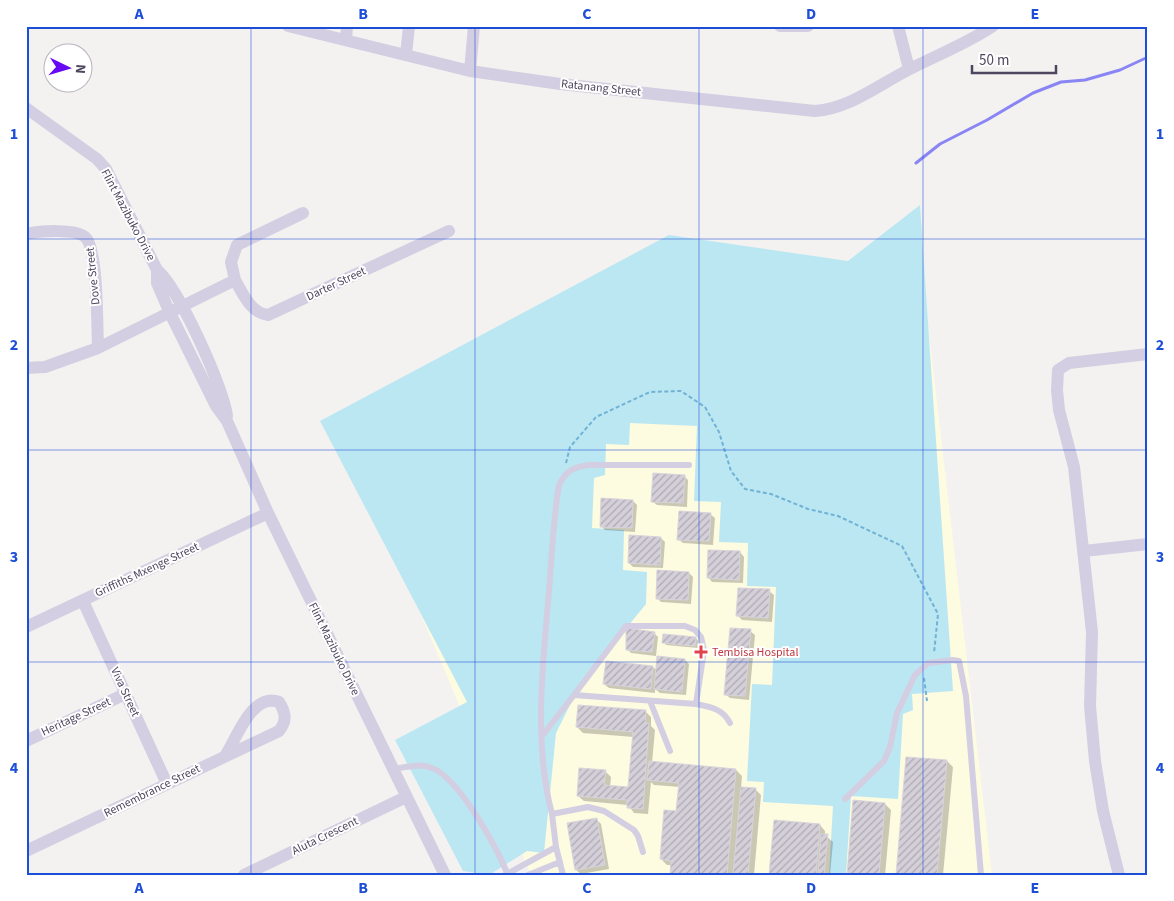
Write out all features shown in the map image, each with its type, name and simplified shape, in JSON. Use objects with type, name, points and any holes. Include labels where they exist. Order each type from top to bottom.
[{"type":"street","name":"Ratanang Street","points":[[288,26],[470,71],[569,85],[815,111],[829,110],[857,100],[909,70],[966,43],[993,26]]},
{"type":"street","points":[[346,40],[347,26]]},
{"type":"street","points":[[406,55],[409,26]]},
{"type":"street","points":[[470,71],[474,26]]},
{"type":"street","points":[[780,26],[808,26]]},
{"type":"street","points":[[898,26],[909,70]]},
{"type":"street","name":"Flint Mazibuko Drive","points":[[31,111],[97,159],[106,169],[156,270],[157,283],[169,311],[212,399],[227,421],[268,513],[445,875]]},
{"type":"street","name":"Darter Street","points":[[304,213],[237,245],[231,262],[235,280],[258,313],[268,315],[449,230]]},
{"type":"street","name":"Dove Street","points":[[26,234],[74,232],[82,234],[87,239],[93,257],[98,348]]},
{"type":"street","name":"Flint Mazibuko Drive","points":[[156,270],[166,278],[183,305],[226,409],[227,421]]},
{"type":"street","points":[[26,368],[45,367],[98,348],[169,311],[235,280]]},
{"type":"street","points":[[1119,875],[1102,811],[1095,761],[1090,706],[1092,632],[1074,467],[1057,390],[1058,370],[1069,363],[1148,354]]},
{"type":"street","name":"Griffiths Mxenge Street","points":[[26,627],[268,513]]},
{"type":"street","points":[[1084,551],[1148,544]]},
{"type":"street","name":"Viva Street","points":[[83,600],[167,784]]},
{"type":"street","name":"Heritage Street","points":[[26,741],[125,694]]},
{"type":"street","name":"Remembrance Street","points":[[26,852],[279,731],[284,724],[285,716],[279,702],[272,700],[259,703],[225,756]]},
{"type":"street","name":"Aluta Crescent","points":[[244,875],[406,797]]},
{"type":"lane","points":[[563,875],[556,847],[541,737],[544,645],[559,485],[564,475],[574,467],[589,464],[689,465]]},
{"type":"lane","points":[[541,737],[626,626],[685,626],[695,630],[702,637],[704,650],[696,704]]},
{"type":"lane","points":[[845,799],[884,761],[890,747],[897,714],[908,688],[920,668],[933,662],[956,660],[960,663],[964,675],[981,875]]},
{"type":"lane","points":[[574,695],[696,704],[723,712],[730,723]]},
{"type":"lane","points":[[650,702],[670,750]]},
{"type":"lane","points":[[392,769],[423,766],[439,771],[462,796],[487,832],[506,874],[556,847]]},
{"type":"lane","points":[[552,814],[588,807],[604,811],[634,830],[643,852]]},
{"type":"lane","points":[[528,875],[560,862]]},
{"type":"path","points":[[564,475],[570,447],[596,417],[650,392],[681,391],[705,407],[719,432],[731,471],[745,489],[771,494],[808,509],[838,516],[902,546],[938,614],[933,662],[925,671],[924,684],[927,701]]},
{"type":"shaded area","name":"Tembisa Hospital","points":[[920,205],[953,691],[912,694],[913,710],[903,714],[898,799],[851,796],[846,875],[829,875],[833,806],[763,802],[764,782],[747,781],[752,684],[772,685],[776,587],[747,586],[748,543],[719,542],[721,502],[694,501],[697,426],[630,423],[629,445],[606,444],[605,475],[594,478],[592,528],[624,530],[623,570],[647,572],[646,604],[580,685],[556,733],[544,853],[527,851],[489,875],[463,871],[395,740],[467,702],[320,421],[669,235],[848,261]]},
{"type":"shaded area","name":"Tembisa Hospital","points":[[924,291],[992,875],[531,875],[343,430]]},
{"type":"building","points":[[653,473],[685,475],[683,503],[651,502]]},
{"type":"building","points":[[601,498],[633,500],[632,528],[600,527]]},
{"type":"building","points":[[679,511],[711,513],[709,541],[677,540]]},
{"type":"building","points":[[629,535],[661,537],[660,565],[628,563]]},
{"type":"building","points":[[708,550],[740,551],[739,580],[707,578]]},
{"type":"building","points":[[657,570],[689,572],[688,600],[656,599]]},
{"type":"building","points":[[738,588],[770,589],[768,618],[736,616]]},
{"type":"building","points":[[626,628],[655,632],[652,652],[626,650]]},
{"type":"building","points":[[730,628],[751,629],[745,696],[724,695]]},
{"type":"building","points":[[663,634],[696,637],[695,646],[662,643]]},
{"type":"building","points":[[657,656],[685,659],[682,692],[654,689]]},
{"type":"building","points":[[606,661],[653,666],[651,689],[603,684]]},
{"type":"building","points":[[578,705],[646,710],[645,723],[649,723],[643,809],[627,808],[627,800],[577,796],[579,768],[606,770],[604,785],[628,787],[633,732],[576,727]]},
{"type":"building","points":[[906,757],[947,760],[937,875],[896,875]]},
{"type":"building","points":[[649,761],[736,769],[727,875],[670,875],[671,861],[660,859],[664,810],[676,811],[679,783],[647,780]]},
{"type":"building","points":[[741,787],[756,788],[748,875],[733,875]]},
{"type":"building","points":[[853,800],[885,803],[879,875],[847,875]]},
{"type":"building","points":[[597,818],[605,865],[575,870],[567,823]]},
{"type":"building","points":[[774,820],[820,824],[816,875],[769,875]]},
{"type":"building","points":[[821,834],[828,834],[824,875],[818,875]]},
{"type":"waterway","points":[[916,163],[940,144],[987,120],[1033,93],[1061,82],[1085,80],[1120,70],[1148,57]]},
{"type":"place","name":"Tembisa Hospital","points":[[701,652]]}]
